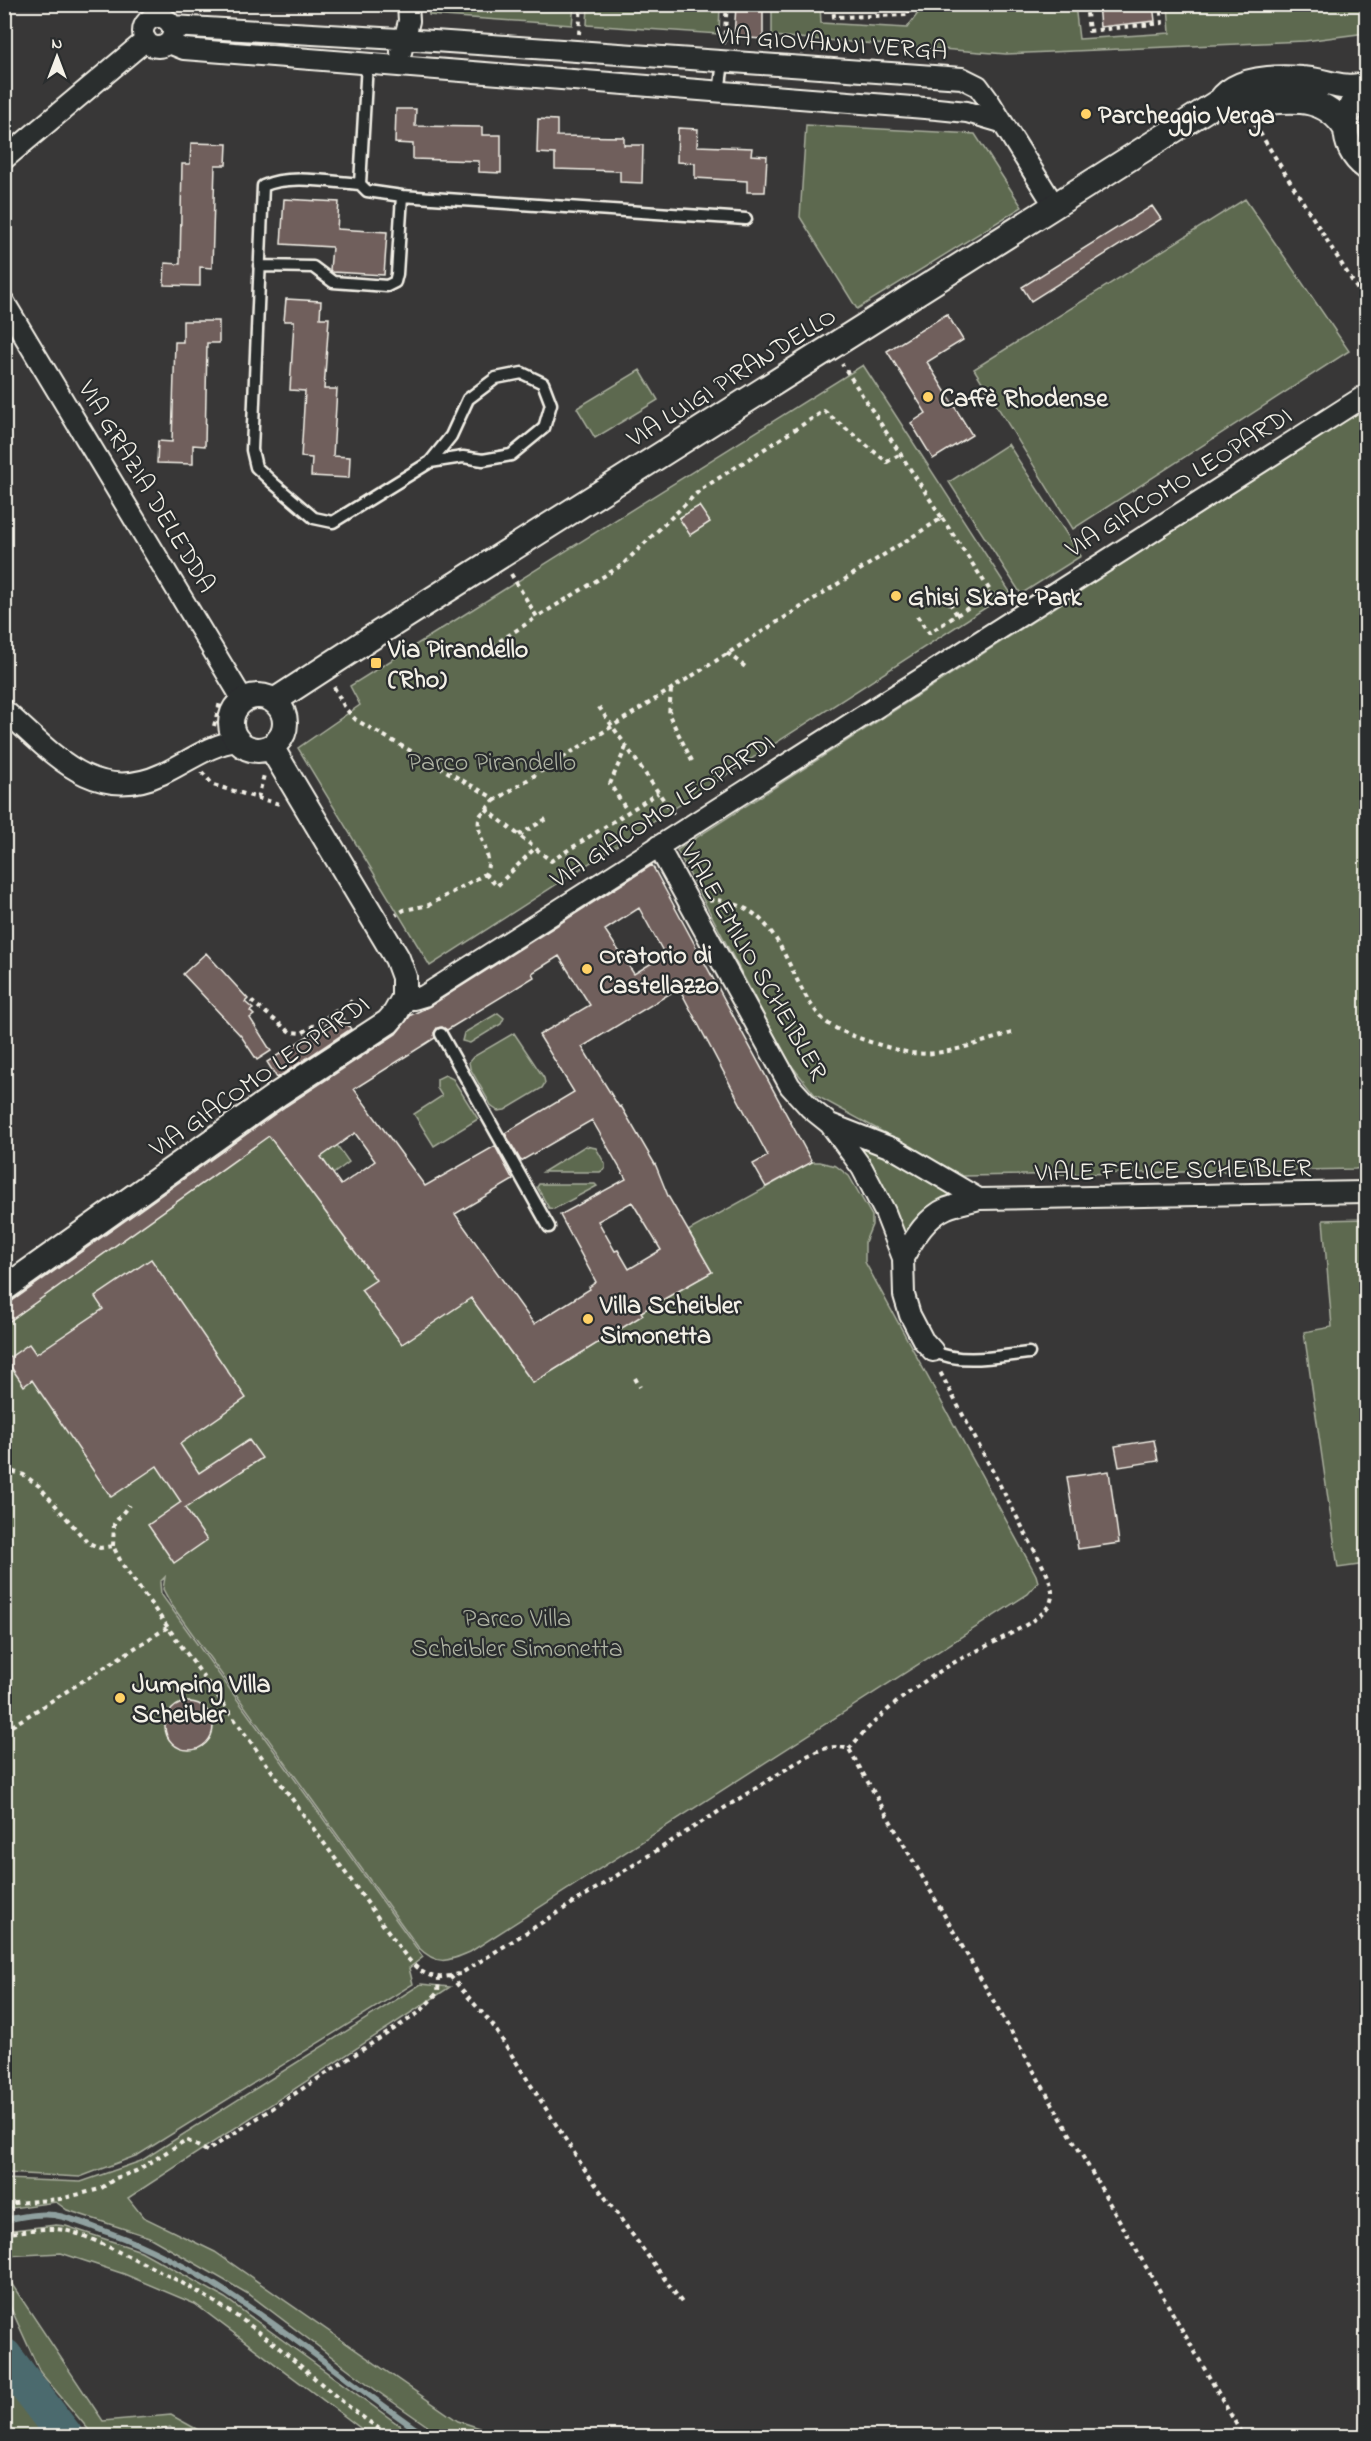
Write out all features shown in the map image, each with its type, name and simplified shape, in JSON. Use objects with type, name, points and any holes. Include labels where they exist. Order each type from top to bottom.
[{"type":"street","points":[[396,65],[405,41],[409,21],[408,4]]},
{"type":"street","points":[[170,35],[156,47],[146,40],[144,28],[152,12],[162,18],[170,35],[184,48],[578,82],[937,109],[967,112],[1001,122]]},
{"type":"street","name":"VIA GIOVANNI VERGA","points":[[170,35],[405,41],[578,52],[724,53],[963,78],[978,86],[1054,205]]},
{"type":"street","points":[[4,159],[146,40]]},
{"type":"street","name":"VIA LUIGI PIRANDELLO","points":[[274,701],[1220,101],[1226,92],[1252,82],[1302,79],[1341,88],[1366,87]]},
{"type":"street","points":[[1366,87],[1354,101],[1347,116],[1346,129],[1348,144],[1354,155],[1366,167]]},
{"type":"street","points":[[1220,101],[1231,107],[1303,101],[1320,105],[1340,120],[1346,129]]},
{"type":"street","name":"VIA GRAZIA DELEDDA","points":[[4,302],[243,700]]},
{"type":"street","name":"VIA GIACOMO LEOPARDI","points":[[4,1289],[278,1094],[379,1029],[395,1014],[1366,395]]},
{"type":"street","points":[[259,696],[274,701],[280,708],[285,725],[278,741],[271,747],[253,750],[237,741],[232,733],[232,715],[236,706],[243,700],[259,696]]},
{"type":"street","points":[[4,710],[66,765],[77,773],[100,781],[129,784],[142,781],[160,775],[210,749],[237,741]]},
{"type":"street","points":[[271,747],[397,958],[415,1001]]},
{"type":"street","name":"VIALE EMILIO SCHEIBLER","points":[[658,846],[790,1086],[810,1108],[830,1124],[862,1168],[885,1212],[903,1258],[904,1295],[910,1315],[923,1340],[933,1351]]},
{"type":"street","points":[[830,1124],[894,1149],[980,1199]]},
{"type":"street","name":"VIALE FELICE SCHEIBLER","points":[[903,1258],[916,1235],[929,1221],[946,1209],[980,1199],[1366,1192]]},
{"type":"lane","points":[[719,93],[724,53]]},
{"type":"lane","points":[[360,184],[368,63]]},
{"type":"lane","points":[[430,462],[463,457],[483,460],[511,455],[544,428],[551,404],[543,383],[522,373],[496,378],[468,399],[451,436],[430,462],[333,522],[314,518],[256,467],[252,450],[263,186],[274,181],[289,180],[360,184],[367,191],[402,196],[746,219]]},
{"type":"lane","points":[[260,266],[313,267],[333,282],[387,286],[395,282],[397,274],[402,196]]},
{"type":"lane","points":[[441,1034],[549,1227]]},
{"type":"lane","points":[[933,1351],[943,1356],[975,1358],[1029,1353]]},
{"type":"path","points":[[578,52],[581,4]]},
{"type":"path","points":[[724,53],[727,4]]},
{"type":"path","points":[[833,4],[834,17],[909,15],[909,4]]},
{"type":"path","points":[[1086,4],[1089,31],[1162,23],[1160,4]]},
{"type":"path","points":[[1254,123],[1366,303]]},
{"type":"path","points":[[839,360],[899,455],[1005,613]]},
{"type":"path","points":[[492,646],[622,565],[700,490],[824,411],[887,462],[899,455]]},
{"type":"path","points":[[387,920],[404,910],[429,905],[485,874],[488,864],[480,819],[494,801],[942,518]]},
{"type":"path","points":[[509,571],[537,617]]},
{"type":"path","points":[[917,616],[929,633],[991,593]]},
{"type":"path","points":[[945,595],[957,615]]},
{"type":"path","points":[[728,654],[748,669]]},
{"type":"path","points":[[332,683],[345,708],[356,720],[490,796],[494,801]]},
{"type":"path","points":[[671,689],[669,715],[694,765]]},
{"type":"path","points":[[212,731],[219,713],[220,694]]},
{"type":"path","points":[[599,707],[678,821]]},
{"type":"path","points":[[626,746],[610,784],[628,812]]},
{"type":"path","points":[[194,758],[206,780],[213,785],[283,806]]},
{"type":"path","points":[[486,810],[551,861],[658,793]]},
{"type":"path","points":[[519,835],[548,818]]},
{"type":"path","points":[[485,874],[497,886],[535,848]]},
{"type":"path","points":[[691,905],[717,899],[743,906],[761,917],[813,1006],[827,1023],[851,1035],[912,1053],[939,1053],[1015,1032]]},
{"type":"path","points":[[251,1001],[290,1032],[302,1033],[352,1001]]},
{"type":"path","points":[[849,1749],[888,1709],[931,1677],[1022,1627],[1041,1615],[1050,1604],[1053,1588],[1047,1574],[936,1363],[933,1351]]},
{"type":"path","points":[[635,1378],[640,1387]]},
{"type":"path","points":[[4,1469],[24,1475],[39,1486],[87,1542],[100,1548],[113,1546]]},
{"type":"path","points":[[129,1505],[114,1524],[113,1546],[122,1564],[413,1963],[428,1975],[439,1978],[460,1974],[807,1756],[827,1747],[839,1746],[849,1749],[1243,2436]]},
{"type":"path","points":[[4,1731],[168,1627]]},
{"type":"path","points":[[450,1976],[492,2024],[585,2170],[684,2304]]},
{"type":"path","points":[[4,2204],[60,2199],[100,2189],[116,2178],[136,2171],[186,2140],[207,2151],[420,2012],[438,1992],[439,1978]]},
{"type":"path","points":[[4,2234],[30,2230],[63,2230],[98,2242],[171,2276],[201,2292],[256,2329],[319,2384],[391,2436]]},
{"type":"green space","points":[[1366,4],[1366,33],[1305,41],[1006,54],[772,36],[772,5],[820,5],[821,23],[907,28],[924,5],[1075,5],[1079,39],[1170,33],[1168,5]]},
{"type":"green space","points":[[428,5],[574,5],[572,25],[429,15]]},
{"type":"green space","points":[[588,5],[720,5],[719,34],[587,25]]},
{"type":"green space","points":[[806,125],[975,134],[1022,207],[857,309],[800,217]]},
{"type":"green space","points":[[1245,199],[1349,351],[1073,529],[974,369]]},
{"type":"green space","name":"Parco Pirandello","points":[[863,365],[1010,592],[430,966],[298,748],[360,705],[350,686]]},
{"type":"green space","points":[[640,370],[658,400],[595,438],[577,408]]},
{"type":"green space","points":[[1366,404],[1366,1167],[963,1176],[815,1095],[788,1061],[677,850],[1230,495]]},
{"type":"green space","points":[[1008,444],[1081,556],[1021,594],[949,482]]},
{"type":"green space","points":[[498,1013],[504,1018],[501,1024],[470,1043],[462,1041],[464,1033]]},
{"type":"green space","points":[[514,1033],[545,1083],[542,1088],[505,1110],[498,1111],[492,1107],[470,1068],[469,1062],[473,1057]]},
{"type":"green space","points":[[445,1075],[453,1079],[478,1119],[434,1146],[414,1114],[442,1096],[437,1088],[437,1079]]},
{"type":"green space","points":[[316,1116],[349,1162],[333,1174],[300,1128]]},
{"type":"green space","name":"Parco Villa Scheibler Simonetta","points":[[258,1121],[372,1275],[407,1249],[458,1280],[533,1383],[642,1315],[641,1312],[712,1272],[688,1231],[812,1162],[836,1166],[849,1176],[872,1216],[872,1225],[865,1242],[865,1262],[1038,1582],[1028,1594],[470,1952],[448,1960],[437,1960],[418,1947],[171,1604],[163,1589],[165,1577],[160,1582],[161,1594],[423,1957],[409,1968],[413,1984],[138,2155],[80,2177],[5,2173],[5,1303]]},
{"type":"green space","points":[[849,1136],[959,1194],[903,1247]]},
{"type":"green space","points":[[585,1146],[596,1148],[605,1164],[605,1169],[600,1172],[543,1172]]},
{"type":"green space","points":[[539,1184],[595,1184],[597,1186],[554,1209],[549,1208],[537,1187]]},
{"type":"green space","points":[[1366,1219],[1366,1564],[1338,1568],[1304,1332],[1332,1327],[1323,1220]]},
{"type":"green space","points":[[421,1984],[450,1987],[128,2198],[143,2217],[215,2252],[458,2421],[502,2435],[517,2436],[442,2436],[377,2391],[250,2295],[149,2237],[67,2210],[56,2202],[5,2209],[5,2179],[81,2182],[141,2161]]},
{"type":"green space","points":[[56,2225],[66,2226],[141,2251],[225,2298],[414,2436],[371,2436],[195,2304],[124,2274],[61,2253],[5,2256],[5,2231]]},
{"type":"green space","points":[[5,2274],[103,2421],[171,2415],[209,2436],[180,2436],[170,2427],[143,2436],[94,2436],[40,2372],[5,2295]]},
{"type":"green space","points":[[5,2379],[51,2436],[5,2436]]},
{"type":"building","points":[[1098,4],[1153,4],[1155,21],[1100,27]]},
{"type":"building","points":[[736,6],[763,6],[763,39],[734,37]]},
{"type":"building","points":[[396,109],[416,109],[415,126],[482,127],[482,135],[501,135],[501,173],[479,172],[479,161],[413,159],[413,144],[395,143]]},
{"type":"building","points":[[538,119],[557,120],[557,136],[624,137],[624,145],[643,145],[642,183],[620,182],[620,171],[555,169],[555,154],[537,153]]},
{"type":"building","points":[[678,128],[698,129],[697,146],[752,148],[751,155],[767,156],[765,192],[747,192],[747,181],[695,178],[695,163],[677,162]]},
{"type":"building","points":[[191,143],[227,144],[226,165],[215,165],[212,268],[200,267],[200,286],[164,285],[165,263],[180,264],[182,164],[190,164]]},
{"type":"building","points":[[284,199],[339,202],[337,229],[387,232],[384,275],[332,272],[330,270],[332,247],[281,244]]},
{"type":"building","points":[[1152,206],[1161,219],[1031,301],[1022,287]]},
{"type":"building","points":[[286,299],[321,301],[320,318],[329,318],[324,389],[337,389],[333,456],[350,457],[349,478],[311,476],[312,458],[301,457],[305,391],[290,390],[294,321],[284,321]]},
{"type":"building","points":[[947,314],[963,340],[927,362],[972,435],[933,459],[911,423],[926,413],[887,351]]},
{"type":"building","points":[[183,321],[219,321],[219,343],[207,343],[205,446],[193,445],[193,464],[157,463],[158,441],[172,442],[175,342],[183,342]]},
{"type":"building","points":[[699,506],[710,522],[690,535],[679,518]]},
{"type":"building","points":[[652,865],[812,1162],[766,1187],[753,1164],[768,1156],[679,988],[582,1047],[619,1107],[621,1106],[656,1166],[668,1196],[712,1272],[641,1312],[643,1315],[533,1383],[471,1298],[402,1344],[361,1290],[376,1280],[269,1136],[4,1325],[4,1303],[12,1301],[286,1106],[396,1034],[411,1015],[430,1006]],"holes":[[[639,908],[665,955],[634,974],[605,930]],[[559,956],[590,1005],[539,1035],[574,1092],[505,1133],[521,1161],[592,1120],[626,1179],[560,1215],[596,1282],[589,1287],[590,1289],[534,1324],[455,1214],[513,1180],[495,1146],[425,1186],[354,1089],[435,1038],[434,1033],[437,1028],[442,1027],[447,1030],[534,977],[532,973]],[[355,1133],[375,1161],[341,1185],[321,1157]],[[632,1202],[661,1250],[629,1269],[618,1250],[615,1251],[598,1221]]]},
{"type":"building","points":[[206,953],[248,999],[245,1002],[253,1009],[250,1011],[254,1015],[250,1018],[271,1051],[257,1060],[241,1036],[183,974]]},
{"type":"building","points":[[341,1015],[351,1029],[277,1078],[267,1062]]},
{"type":"building","points":[[151,1259],[246,1398],[180,1444],[199,1473],[249,1440],[262,1458],[185,1508],[207,1540],[174,1563],[148,1525],[181,1502],[157,1466],[111,1497],[32,1380],[24,1386],[6,1360],[29,1344],[36,1354],[103,1309],[95,1297]]},
{"type":"building","points":[[1154,1440],[1158,1461],[1119,1467],[1115,1446]]},
{"type":"building","points":[[1109,1471],[1119,1543],[1078,1549],[1067,1477]]},
{"type":"building","points":[[189,1702],[206,1709],[213,1726],[206,1743],[189,1750],[172,1743],[165,1726],[172,1709]]},
{"type":"waterway","points":[[4,2220],[41,2215],[61,2216],[154,2251],[195,2273],[274,2324],[426,2436]]},
{"type":"waterway","points":[[4,2356],[65,2436]]},
{"type":"place","name":"Parcheggio Verga","points":[[1086,114]]},
{"type":"place","name":"Caffè Rhodense","points":[[928,397]]},
{"type":"place","name":"Ghisi Skate Park","points":[[896,596]]},
{"type":"place","name":"Via Pirandello (Rho)","points":[[376,663]]},
{"type":"place","name":"Oratorio di Castellazzo","points":[[587,969]]},
{"type":"place","name":"Villa Scheibler Simonetta","points":[[588,1319]]},
{"type":"place","name":"Jumping Villa Scheibler","points":[[120,1698]]}]
